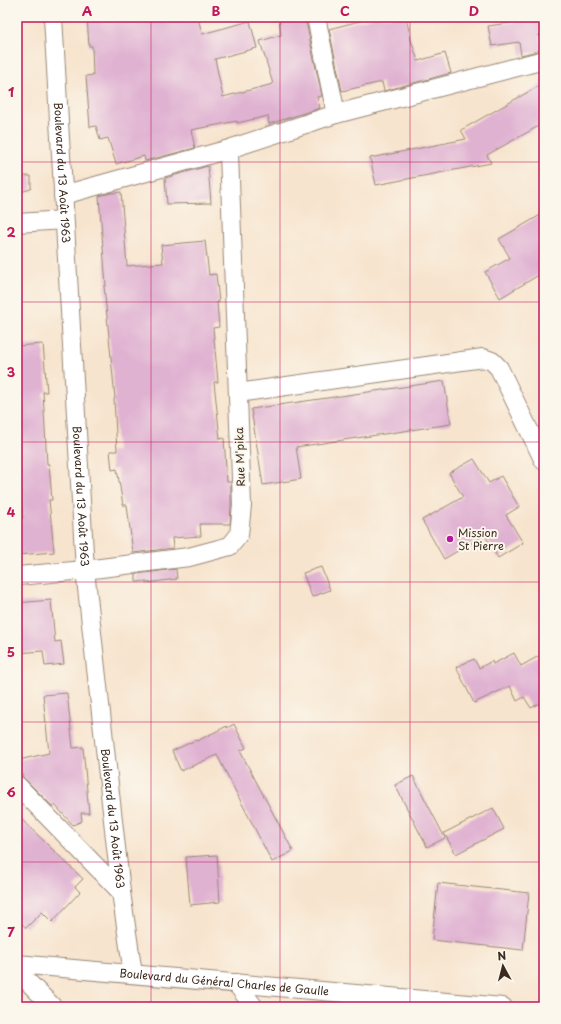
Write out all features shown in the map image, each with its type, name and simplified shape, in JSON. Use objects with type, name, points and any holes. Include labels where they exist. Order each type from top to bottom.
[{"type":"street","name":"Boulevard du 13 Août 1963","points":[[53,17],[85,570],[121,892],[133,974]]},
{"type":"street","points":[[316,17],[336,114]]},
{"type":"street","points":[[63,194],[226,150],[336,114],[544,60]]},
{"type":"street","name":"Rue M'pika","points":[[17,576],[189,558],[230,546],[239,535],[242,505],[229,153],[226,150]]},
{"type":"street","points":[[17,223],[64,220]]},
{"type":"street","points":[[238,393],[483,358],[492,362],[499,368],[544,461]]},
{"type":"street","points":[[17,785],[121,892]]},
{"type":"street","name":"Boulevard du Général Charles de Gaulle","points":[[17,964],[503,1007]]},
{"type":"street","points":[[17,971],[53,1007]]},
{"type":"street","points":[[236,983],[254,1007]]},
{"type":"building","points":[[87,17],[198,17],[202,34],[250,21],[257,48],[215,59],[223,97],[273,84],[260,41],[281,35],[279,17],[303,17],[304,23],[306,22],[322,96],[317,97],[320,108],[269,124],[268,116],[237,123],[237,121],[191,130],[195,148],[145,161],[144,156],[116,164],[108,138],[100,140],[96,126],[90,127],[86,76],[93,75],[92,46],[89,46]]},
{"type":"building","points":[[375,17],[406,17],[411,40],[418,61],[445,53],[451,73],[384,91],[382,82],[342,91],[329,29]]},
{"type":"building","points":[[514,17],[544,17],[544,34],[539,35],[542,50],[521,55],[519,42],[492,46],[488,26],[515,22]]},
{"type":"building","points":[[544,83],[544,123],[487,155],[491,163],[376,185],[370,158],[466,139],[461,130]]},
{"type":"building","points":[[208,166],[211,203],[167,204],[165,178]]},
{"type":"building","points":[[17,176],[31,176],[31,189],[17,193]]},
{"type":"building","points":[[121,192],[127,266],[163,263],[161,245],[205,241],[209,275],[216,274],[219,302],[217,302],[219,327],[213,328],[218,382],[214,382],[220,439],[224,438],[227,482],[231,482],[230,524],[200,524],[201,536],[172,538],[173,548],[133,553],[127,505],[123,505],[117,469],[112,470],[110,451],[117,451],[115,398],[104,286],[106,286],[99,196]]},
{"type":"building","points":[[544,213],[544,272],[500,298],[485,272],[510,258],[499,239]]},
{"type":"building","points":[[43,344],[47,392],[43,392],[47,464],[49,464],[52,500],[49,500],[54,552],[18,555],[17,518],[23,518],[17,446],[17,346]]},
{"type":"building","points":[[444,381],[451,424],[296,447],[301,479],[263,485],[251,409]]},
{"type":"building","points":[[474,459],[489,483],[501,476],[519,507],[506,515],[523,543],[498,558],[485,535],[444,559],[422,520],[463,497],[449,473]]},
{"type":"building","points":[[321,567],[330,590],[312,597],[303,573]]},
{"type":"building","points":[[176,569],[177,579],[146,583],[146,581],[136,582],[136,574]]},
{"type":"building","points":[[51,600],[55,642],[61,641],[64,664],[45,666],[43,651],[17,653],[17,603]]},
{"type":"building","points":[[514,653],[521,666],[544,653],[544,701],[531,708],[524,697],[517,701],[510,686],[474,703],[456,667],[474,659],[479,668],[492,661],[493,664]]},
{"type":"building","points":[[67,693],[73,748],[83,747],[89,813],[81,813],[82,821],[73,825],[54,804],[52,806],[23,777],[19,760],[49,753],[43,695]]},
{"type":"building","points":[[234,724],[246,748],[240,751],[293,851],[272,862],[217,755],[181,771],[172,751]]},
{"type":"building","points":[[413,776],[445,838],[427,847],[395,785]]},
{"type":"building","points":[[493,808],[504,829],[456,854],[444,833]]},
{"type":"building","points":[[17,815],[83,879],[75,887],[80,892],[52,922],[42,912],[26,928],[17,918]]},
{"type":"building","points":[[217,855],[220,902],[190,905],[186,857]]},
{"type":"building","points":[[438,883],[529,893],[523,950],[432,940]]},
{"type":"place","name":"Mission St Pierre","points":[[450,539]]}]
